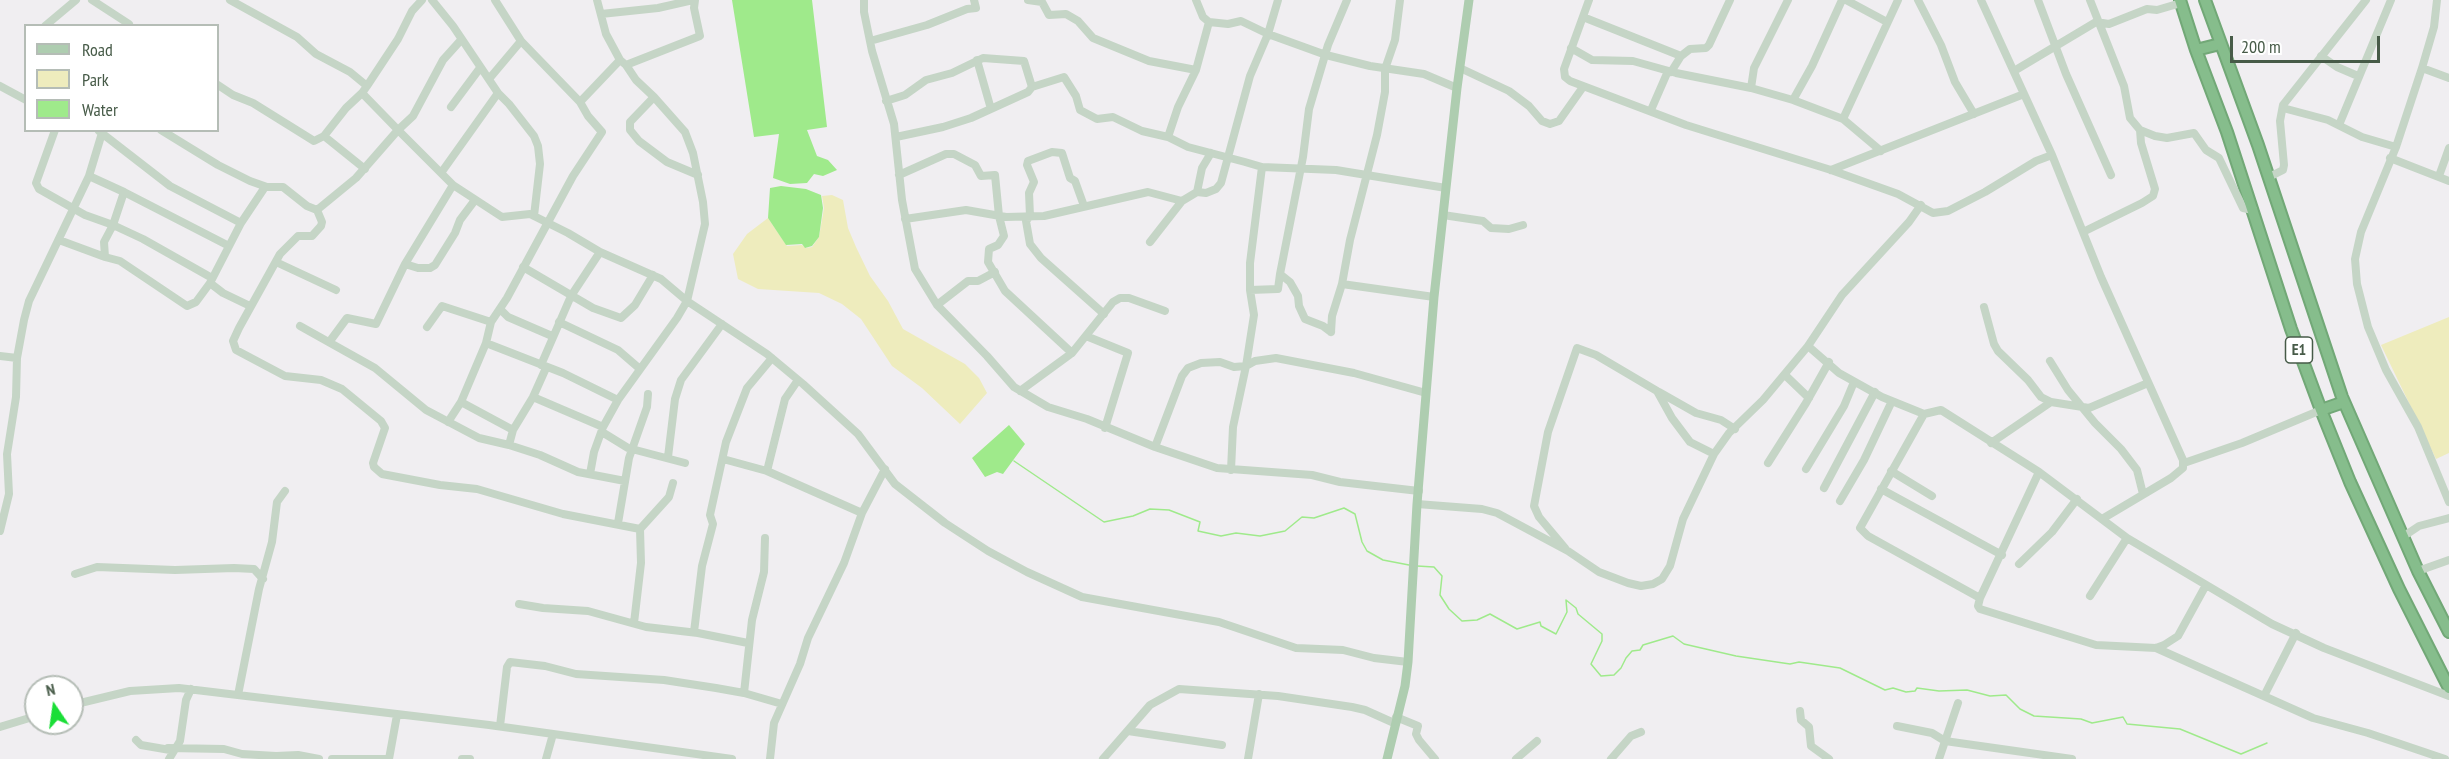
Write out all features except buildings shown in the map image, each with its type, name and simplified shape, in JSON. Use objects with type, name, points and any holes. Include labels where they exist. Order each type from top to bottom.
[{"type":"highway","name":"E1","points":[[2205,0],[2269,177],[2344,402],[2418,571],[2449,632]]},
{"type":"highway","name":"E1","points":[[2180,1],[2227,132],[2291,329],[2321,410],[2350,482],[2399,589],[2449,688]]},
{"type":"highway","points":[[2196,50],[2220,44]]},
{"type":"highway","points":[[2321,410],[2344,402]]},
{"type":"main road","points":[[1387,759],[1404,686],[1407,662],[1434,297],[1456,88],[1469,0]]},
{"type":"street","points":[[47,24],[76,0]]},
{"type":"street","points":[[92,0],[129,24]]},
{"type":"street","points":[[230,0],[262,17],[280,30],[297,37],[316,54],[331,60],[365,89],[398,130],[453,185],[474,200],[482,201],[502,217],[525,214],[534,216],[600,252],[662,279],[687,301],[772,358],[858,434],[896,484],[945,523],[980,545],[1055,587],[1082,597],[1219,622],[1296,648],[1343,650],[1374,658],[1407,662]]},
{"type":"street","points":[[219,86],[233,95],[253,103],[291,126],[307,139],[314,141],[324,136],[346,108],[365,89],[398,39],[412,11],[422,0]]},
{"type":"street","points":[[432,0],[498,93],[534,136],[538,146],[540,171],[534,198],[534,216]]},
{"type":"street","points":[[448,422],[461,402],[486,343],[491,322],[591,146],[602,135],[601,129],[588,116],[580,102],[521,41],[495,0]]},
{"type":"street","points":[[590,474],[594,452],[602,429],[618,400],[687,301],[705,224],[693,153],[682,127],[636,80],[623,63],[606,34],[597,0]]},
{"type":"street","points":[[580,102],[623,63],[700,36],[694,0],[658,8],[601,14]]},
{"type":"street","points":[[864,0],[870,41],[896,137],[905,219],[915,269],[936,305],[1020,391],[1048,407],[1087,419],[1198,463],[1231,470],[1312,475],[1340,482],[1419,491]]},
{"type":"street","points":[[870,41],[927,25],[966,9],[976,8],[974,0]]},
{"type":"street","points":[[1028,0],[1042,2],[1049,15],[1066,14],[1078,21],[1093,38],[1149,61],[1196,70]]},
{"type":"street","points":[[1196,0],[1203,17],[1209,22],[1228,24],[1241,21],[1326,56],[1386,69],[1424,74],[1456,88]]},
{"type":"street","points":[[1150,242],[1182,201],[1197,192],[1206,193],[1219,187],[1250,76],[1268,34],[1278,0]]},
{"type":"street","points":[[1250,290],[1278,289],[1309,110],[1347,0]]},
{"type":"street","points":[[1281,274],[1290,282],[1298,296],[1299,306],[1305,319],[1331,332],[1332,316],[1342,285],[1350,240],[1384,102],[1386,69],[1395,40],[1400,0]]},
{"type":"street","points":[[1589,0],[1564,69],[1565,77],[1570,81],[1686,125],[1832,170],[1921,205],[1933,213],[1948,211],[2036,161],[2052,155]]},
{"type":"street","points":[[1651,110],[1670,72],[1681,56],[1690,49],[1706,48],[1709,45],[1730,0]]},
{"type":"street","points":[[1751,88],[1754,68],[1788,0]]},
{"type":"street","points":[[1793,99],[1844,0],[1887,22]]},
{"type":"street","points":[[1843,119],[1898,0]]},
{"type":"street","points":[[1918,0],[1941,45],[1955,82],[1974,114]]},
{"type":"street","points":[[1981,0],[2052,155],[2083,232],[2184,463],[2183,468],[2171,478],[2102,519]]},
{"type":"street","points":[[2038,0],[2055,46],[2111,175]]},
{"type":"street","points":[[2090,0],[2096,21],[2124,86],[2130,118],[2140,130],[2155,136],[2167,138],[2194,134],[2206,150],[2219,158],[2243,208],[2253,210]]},
{"type":"street","points":[[2269,177],[2283,170],[2280,121],[2290,93],[2366,0]]},
{"type":"street","points":[[2339,125],[2391,0]]},
{"type":"street","points":[[2437,0],[2434,27],[2422,68],[2396,147],[2361,232],[2355,260],[2357,284],[2368,327],[2386,370],[2418,427],[2449,502]]},
{"type":"street","points":[[2014,71],[2096,21],[2109,24],[2147,9],[2157,10],[2180,1]]},
{"type":"street","points":[[1584,17],[1681,56]]},
{"type":"street","points":[[1168,137],[1178,107],[1196,70],[1209,22]]},
{"type":"street","points":[[317,210],[365,169],[413,116],[434,73],[461,40]]},
{"type":"street","points":[[489,79],[521,41]]},
{"type":"street","points":[[1571,48],[1592,60],[1633,61],[1670,72],[1793,99],[1843,119],[1881,151]]},
{"type":"street","points":[[2321,56],[2337,67],[2358,76]]},
{"type":"street","points":[[886,101],[905,95],[926,80],[952,73],[977,60],[1024,61],[1032,87]]},
{"type":"street","points":[[977,60],[991,109]]},
{"type":"street","points":[[451,108],[480,68]]},
{"type":"street","points":[[1460,68],[1509,91],[1529,106],[1542,121],[1550,124],[1559,122],[1583,87]]},
{"type":"street","points":[[2422,68],[2449,78]]},
{"type":"street","points":[[896,137],[943,127],[991,109],[1028,92],[1032,87],[1064,77],[1076,96],[1080,110],[1097,119],[1113,117],[1142,131],[1168,137],[1188,147],[1262,166],[1336,170],[1446,188]]},
{"type":"street","points":[[0,86],[24,99]]},
{"type":"street","points":[[441,173],[498,93]]},
{"type":"street","points":[[1832,170],[2024,94]]},
{"type":"street","points":[[654,97],[630,122],[630,130],[646,147],[667,162],[698,175]]},
{"type":"street","points":[[2283,108],[2318,116],[2362,137],[2396,147]]},
{"type":"street","points":[[2083,232],[2153,195],[2155,189],[2141,143],[2140,130]]},
{"type":"street","points":[[55,132],[37,186],[85,215],[113,225],[211,280],[223,293],[250,306]]},
{"type":"street","points":[[0,531],[9,494],[3,456],[13,422],[16,358],[29,301],[89,176],[100,132],[170,186],[241,223]]},
{"type":"street","points":[[164,132],[218,165],[264,187],[283,187],[307,206],[317,210],[322,222],[321,226],[312,236],[302,234],[290,242],[250,306],[233,341],[236,350],[285,376],[321,380],[342,389],[381,421],[385,428],[373,463],[382,474],[440,485],[477,489],[562,514],[618,523],[639,529]]},
{"type":"street","points":[[324,136],[365,169]]},
{"type":"street","points":[[2439,176],[2449,148]]},
{"type":"street","points":[[1084,206],[1075,181],[1070,178],[1062,153],[1057,151],[1028,161],[1027,165],[1034,182],[1029,193],[1030,216],[1026,221],[1030,244],[1104,314]]},
{"type":"street","points":[[1197,192],[1205,160],[1211,153]]},
{"type":"street","points":[[899,175],[942,155],[954,154],[975,165],[981,176],[995,175],[999,216],[1004,236],[998,245],[989,249],[988,262],[1005,291],[1072,353]]},
{"type":"street","points":[[2390,158],[2449,181]]},
{"type":"street","points":[[1231,470],[1233,427],[1246,366],[1254,309],[1250,290],[1251,255],[1262,166]]},
{"type":"street","points":[[89,176],[229,246]]},
{"type":"street","points":[[330,341],[347,318],[376,324],[405,264],[453,185]]},
{"type":"street","points":[[59,240],[120,261],[187,306],[196,302],[211,280],[241,223],[264,187]]},
{"type":"street","points":[[105,257],[104,243],[113,225],[124,192]]},
{"type":"street","points":[[905,219],[966,210],[999,216],[1044,216],[1148,192],[1182,201]]},
{"type":"street","points":[[405,264],[418,268],[430,268],[435,265],[455,233],[460,219],[474,200]]},
{"type":"street","points":[[1417,504],[1482,509],[1497,513],[1568,551],[1599,572],[1628,583],[1646,586],[1658,582],[1670,566],[1683,519],[1714,454],[1729,433],[1785,375],[1808,346],[1842,295],[1909,222],[1921,205]]},
{"type":"street","points":[[1443,215],[1483,221],[1491,228],[1509,229],[1523,225]]},
{"type":"street","points":[[509,445],[513,430],[533,397],[559,321],[571,296],[600,252]]},
{"type":"street","points":[[276,262],[336,290]]},
{"type":"street","points":[[523,267],[593,308],[621,318],[635,304],[653,275]]},
{"type":"street","points":[[936,305],[968,280],[978,281],[995,272]]},
{"type":"street","points":[[1342,285],[1434,297]]},
{"type":"street","points":[[1020,391],[1072,353],[1113,302],[1120,298],[1129,298],[1165,311]]},
{"type":"street","points":[[427,327],[442,306],[491,322]]},
{"type":"street","points":[[1984,308],[1998,351],[2028,380],[2041,397],[2051,402],[2084,409],[2148,383]]},
{"type":"street","points":[[500,309],[508,317],[552,336]]},
{"type":"street","points":[[559,321],[618,350],[640,369]]},
{"type":"street","points":[[668,457],[675,399],[681,380],[722,324]]},
{"type":"street","points":[[300,326],[375,368],[426,410],[479,438],[509,445],[573,470],[625,481]]},
{"type":"street","points":[[1086,336],[1128,353],[1106,428]]},
{"type":"street","points":[[486,343],[563,373],[618,400]]},
{"type":"street","points":[[1808,346],[1839,373],[1892,401],[1924,414],[1941,410],[2039,472],[2127,538],[2272,624],[2325,648],[2449,696]]},
{"type":"street","points":[[1568,551],[1534,510],[1548,432],[1577,348],[1596,355],[1696,413],[1721,420],[1735,429]]},
{"type":"street","points":[[0,356],[16,358]]},
{"type":"street","points":[[694,632],[702,566],[713,524],[710,515],[726,442],[747,388],[772,358]]},
{"type":"street","points":[[1155,447],[1182,376],[1188,368],[1202,363],[1220,362],[1234,367],[1276,358],[1354,374],[1426,393]]},
{"type":"street","points":[[2050,361],[2068,390],[2132,462],[2141,480],[2144,494]]},
{"type":"street","points":[[1768,463],[1809,398],[1828,362]]},
{"type":"street","points":[[1785,375],[1809,398]]},
{"type":"street","points":[[767,471],[785,399],[798,380]]},
{"type":"street","points":[[1806,469],[1844,406],[1854,382]]},
{"type":"street","points":[[1657,391],[1672,418],[1690,442],[1714,454]]},
{"type":"street","points":[[1824,488],[1875,392]]},
{"type":"street","points":[[618,523],[629,458],[647,407],[648,394]]},
{"type":"street","points":[[533,397],[602,429],[628,448],[685,463]]},
{"type":"street","points":[[1840,501],[1864,460],[1892,401]]},
{"type":"street","points":[[461,402],[513,430]]},
{"type":"street","points":[[1991,443],[2051,402]]},
{"type":"street","points":[[2184,463],[2242,443],[2321,410]]},
{"type":"street","points":[[1924,414],[1862,524],[1862,531],[1980,598]]},
{"type":"street","points":[[723,459],[767,471],[862,513]]},
{"type":"street","points":[[770,759],[772,732],[800,664],[808,638],[844,563],[862,513],[885,469]]},
{"type":"street","points":[[1891,471],[1932,495]]},
{"type":"street","points":[[2039,472],[1980,598],[1978,606],[1980,609],[2096,645],[2156,648],[2313,718],[2368,733],[2445,759]]},
{"type":"street","points":[[634,623],[641,563],[639,529],[669,497],[673,483]]},
{"type":"street","points":[[1881,489],[2002,555]]},
{"type":"street","points":[[238,695],[243,663],[272,542],[277,502],[285,491]]},
{"type":"street","points":[[2019,564],[2052,532],[2077,499]]},
{"type":"street","points":[[2404,536],[2419,526],[2449,518]]},
{"type":"street","points":[[744,693],[748,643],[764,572],[765,538]]},
{"type":"street","points":[[2090,596],[2127,538]]},
{"type":"street","points":[[2418,571],[2449,560]]},
{"type":"street","points":[[75,574],[97,567],[175,570],[234,568],[254,569],[263,579]]},
{"type":"street","points":[[2156,648],[2178,636],[2206,585]]},
{"type":"street","points":[[519,604],[543,608],[588,610],[646,627],[694,632],[748,643]]},
{"type":"street","points":[[2264,696],[2296,633]]},
{"type":"street","points":[[500,726],[507,668],[510,663],[545,666],[576,674],[664,680],[744,693],[782,704]]},
{"type":"street","points":[[84,702],[153,688],[191,689],[500,726],[683,755],[732,759]]},
{"type":"street","points":[[1103,759],[1150,705],[1179,688],[1259,694],[1352,706],[1418,726],[1416,734],[1419,740],[1435,759]]},
{"type":"street","points":[[171,752],[182,735],[186,699],[191,689]]},
{"type":"street","points":[[1248,759],[1259,694]]},
{"type":"street","points":[[1939,759],[1958,703]]},
{"type":"street","points":[[1800,711],[1801,720],[1809,727],[1811,746],[1829,759]]},
{"type":"street","points":[[332,759],[388,759],[397,715]]},
{"type":"street","points":[[0,727],[24,720]]},
{"type":"street","points":[[1897,726],[1932,733],[1945,741],[2072,759]]},
{"type":"street","points":[[1128,731],[1222,746]]},
{"type":"street","points":[[1611,759],[1631,736],[1641,732]]},
{"type":"street","points":[[546,759],[553,734]]},
{"type":"street","points":[[136,740],[141,745],[171,752],[224,749],[242,754],[298,755],[318,759]]},
{"type":"street","points":[[1516,759],[1527,752],[1536,741]]},
{"type":"street","points":[[462,759],[470,759]]},
{"type":"green space","points":[[832,195],[843,200],[848,228],[856,247],[870,276],[888,301],[903,329],[965,364],[979,378],[987,393],[960,424],[922,388],[892,366],[861,319],[842,304],[819,293],[758,289],[738,279],[733,254],[747,234],[768,218],[787,246],[812,247],[819,237],[824,208],[822,196]]},
{"type":"green space","points":[[2449,317],[2449,453],[2436,459],[2381,345]]},
{"type":"water","points":[[732,0],[812,0],[827,127],[807,130],[817,156],[828,160],[837,170],[823,176],[814,174],[807,183],[790,184],[773,178],[779,134],[754,137]]},
{"type":"water","points":[[781,186],[806,189],[821,195],[823,208],[819,237],[812,246],[805,248],[802,244],[786,245],[768,218],[770,188]]},
{"type":"water","points":[[1009,425],[1025,444],[1003,474],[997,472],[985,477],[972,458]]},
{"type":"waterway","points":[[1014,461],[1104,522],[1133,516],[1150,509],[1169,510],[1200,522],[1198,531],[1221,536],[1236,533],[1260,536],[1285,531],[1302,517],[1314,518],[1344,508],[1355,514],[1362,542],[1367,551],[1383,560],[1409,565]]},
{"type":"waterway","points":[[1417,566],[1434,567],[1442,576],[1440,595],[1449,609],[1462,621],[1477,620],[1490,614],[1517,629],[1540,622],[1541,626],[1556,634],[1567,612],[1566,600],[1576,608],[1578,614],[1602,634],[1602,641],[1591,664],[1601,676],[1614,675],[1632,651],[1640,650],[1643,645],[1673,636],[1684,644],[1736,656],[1840,668],[1885,690],[1893,688],[1906,692],[1915,691],[1917,688],[1939,691],[1967,690],[1990,696],[2006,695],[2020,709],[2034,716],[2081,719],[2092,723],[2123,717],[2127,724],[2180,729],[2241,754],[2267,743]]}]
